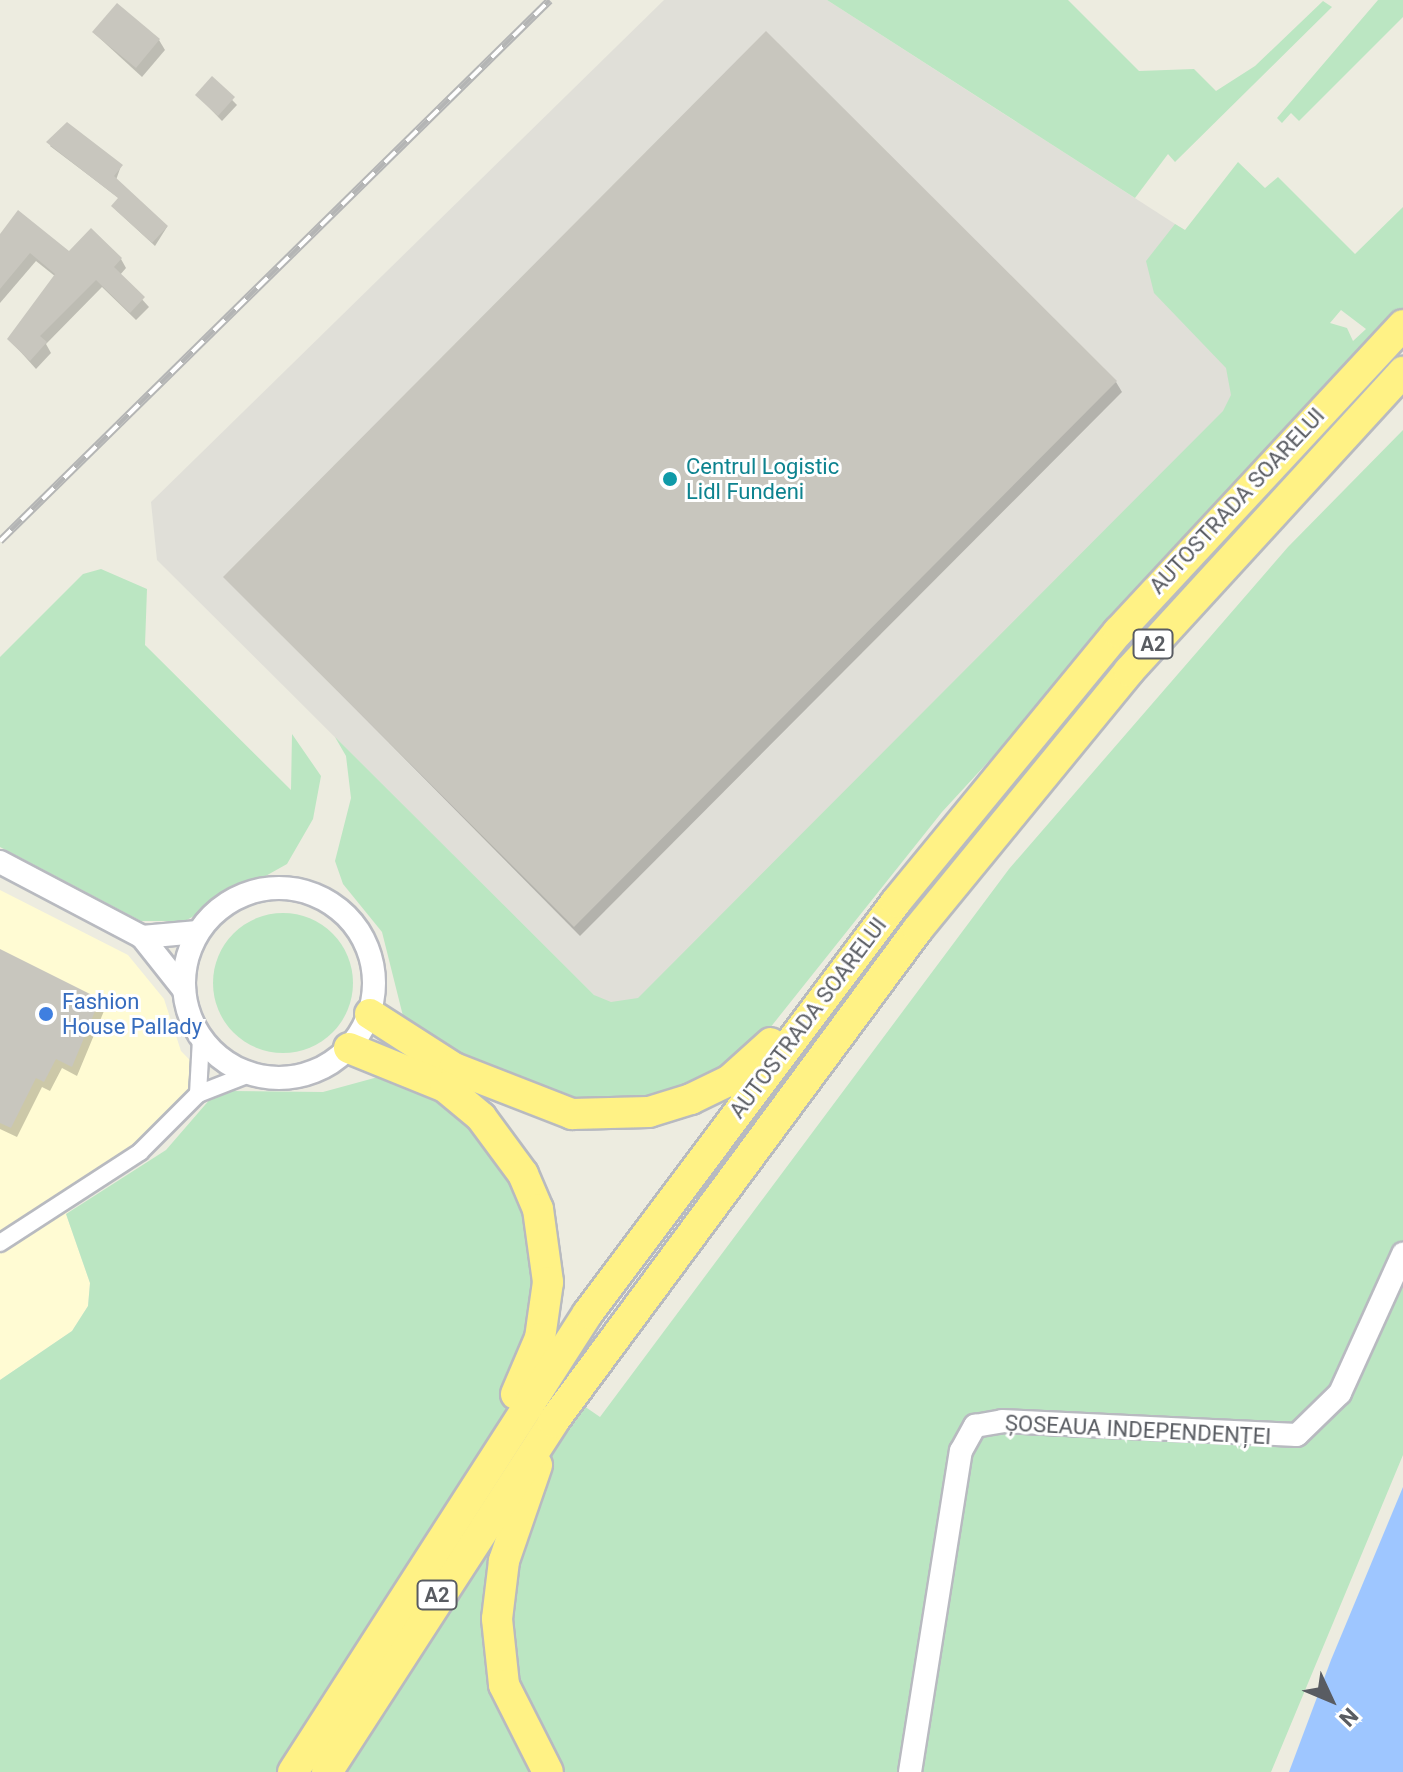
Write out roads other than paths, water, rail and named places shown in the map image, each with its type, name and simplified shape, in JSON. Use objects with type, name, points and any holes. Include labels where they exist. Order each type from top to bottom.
[{"type":"highway","name":"AUTOSTRADA SOARELUI","points":[[293,1772],[449,1519],[588,1313],[896,902],[1118,632],[1403,325]]},
{"type":"highway","name":"AUTOSTRADA SOARELUI","points":[[327,1772],[553,1422],[918,929],[1140,659],[1403,372]]},
{"type":"highway","points":[[370,1014],[415,1047],[546,1109],[649,1112],[730,1080],[761,1055],[858,928],[896,902]]},
{"type":"highway","points":[[349,1048],[400,1063],[466,1102],[504,1144],[538,1209],[548,1282],[540,1338],[449,1519]]},
{"type":"highway","points":[[548,1772],[509,1700],[497,1619],[504,1561],[553,1422]]},
{"type":"street","points":[[0,862],[142,937],[184,990],[201,1039],[198,1094]]},
{"type":"street","points":[[0,1243],[140,1152],[198,1094],[249,1074],[308,1075],[349,1048],[370,1014],[371,957],[360,931],[321,897],[298,889],[251,892],[198,932],[142,937]]},
{"type":"street","points":[[184,990],[198,932]]},
{"type":"street","points":[[201,1039],[249,1074]]},
{"type":"street","name":"ȘOSEAUA INDEPENDENȚEI","points":[[910,1772],[961,1451],[975,1426],[1002,1421],[1297,1435],[1340,1393],[1403,1254]]},
{"type":"water","points":[[1403,1487],[1403,1772],[1289,1772],[1331,1660]]},
{"type":"railway","points":[[0,541],[550,0]]},
{"type":"place","name":"Centrul Logistic Lidl Fundeni","points":[[670,479]]},
{"type":"place","name":"Fashion House Pallady","points":[[46,1014]]}]
